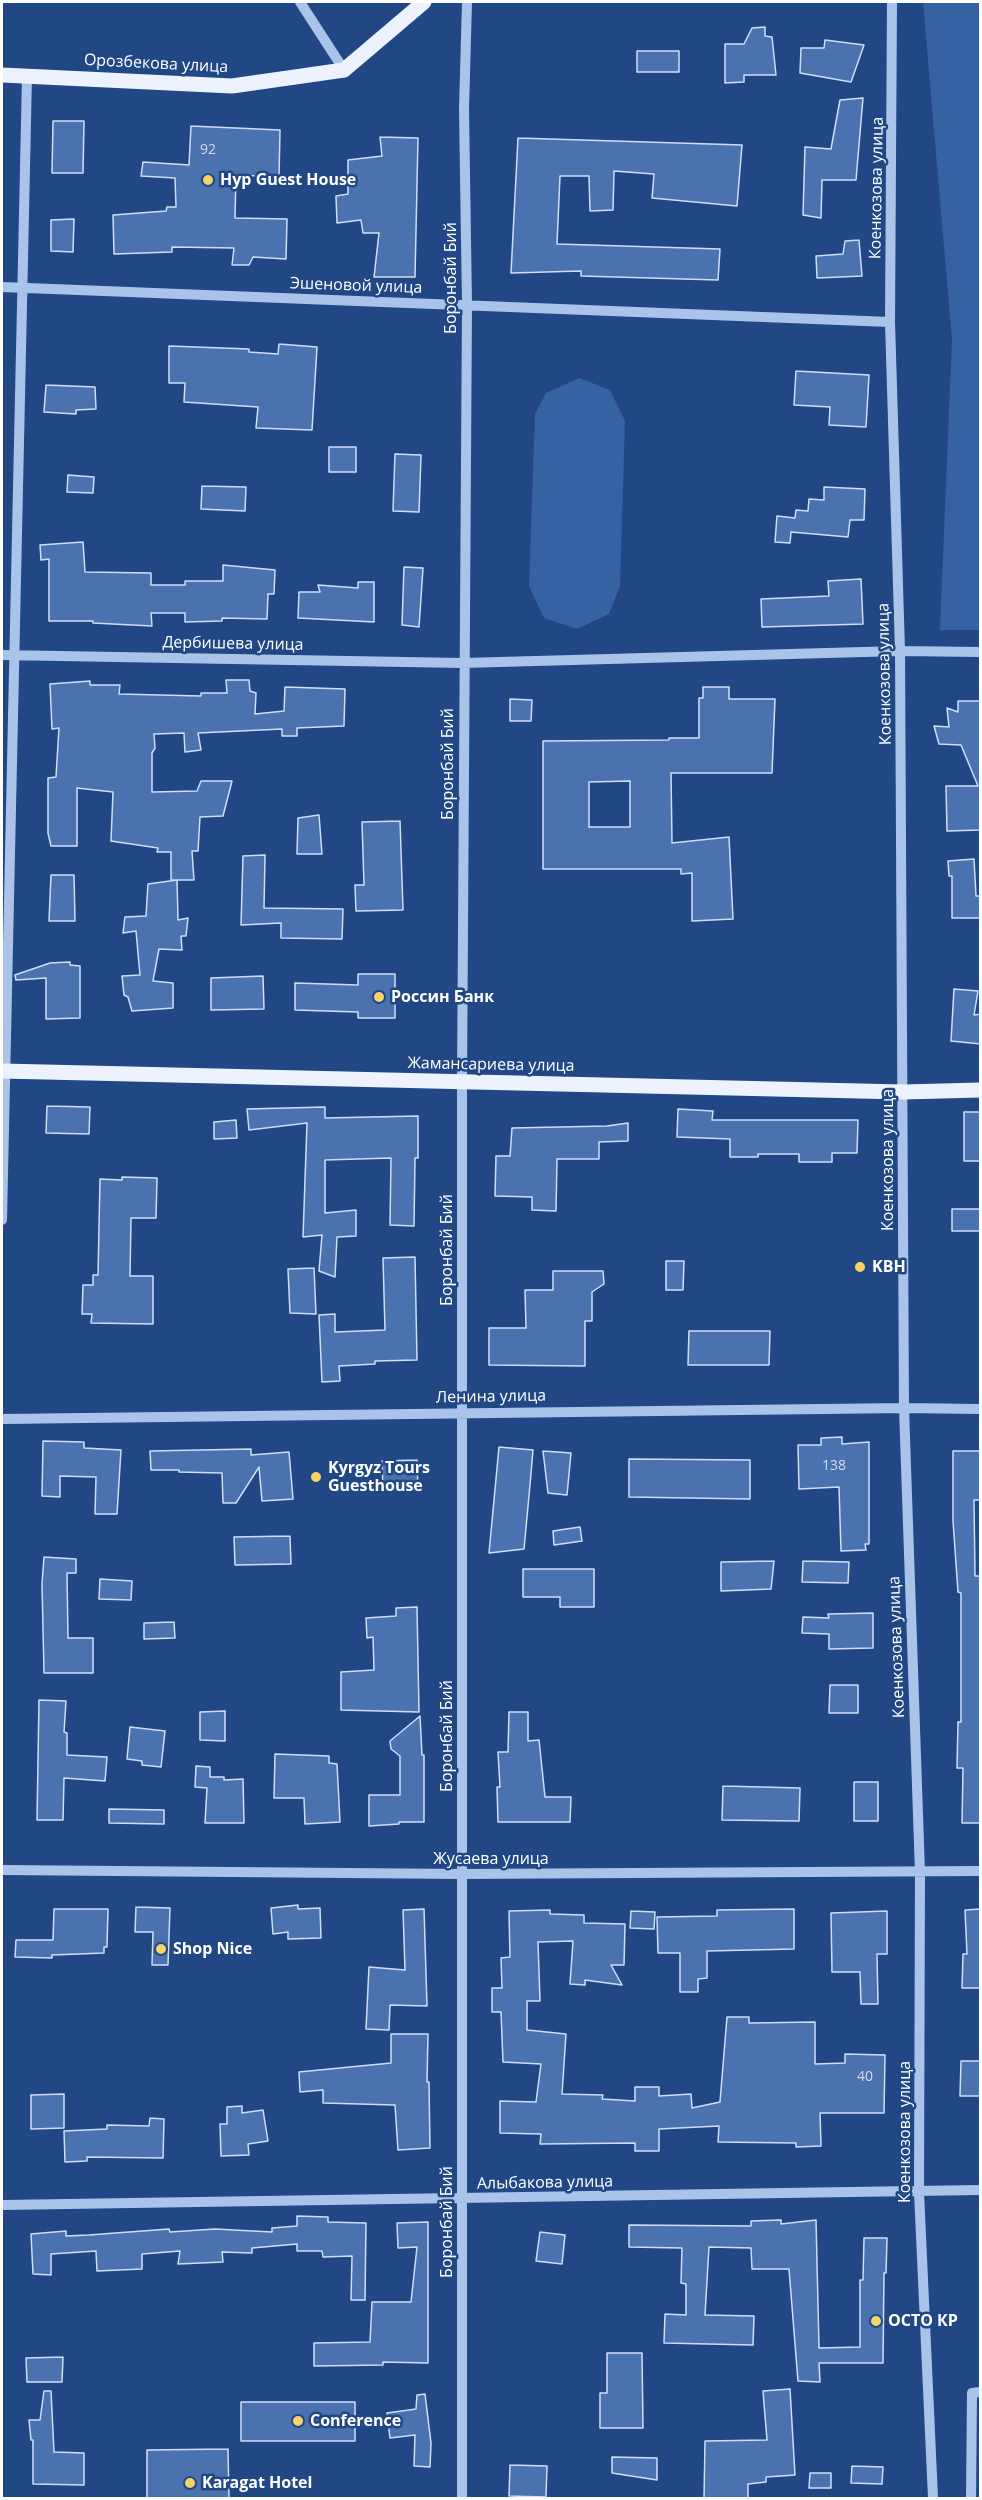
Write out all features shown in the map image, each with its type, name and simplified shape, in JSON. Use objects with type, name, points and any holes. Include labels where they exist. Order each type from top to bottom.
[{"type":"main road","points":[[344,70],[424,2]]},
{"type":"main road","name":"Орозбекова улица","points":[[2,75],[232,86],[344,70]]},
{"type":"main road","name":"Жамансариева улица","points":[[3,1071],[903,1092],[981,1090]]},
{"type":"street","points":[[300,2],[344,70]]},
{"type":"street","name":"Боронбай Бий","points":[[462,2499],[462,1083],[467,305],[464,109],[467,2]]},
{"type":"street","name":"Коенкозова улица","points":[[892,2],[890,322],[900,651],[904,1408],[920,1874],[919,2192],[933,2499]]},
{"type":"street","points":[[2,1220],[3,1071],[27,76]]},
{"type":"street","name":"Эшеновой улица","points":[[2,287],[890,322]]},
{"type":"street","points":[[900,651],[981,652]]},
{"type":"street","name":"Дербишева улица","points":[[2,655],[464,663],[900,651]]},
{"type":"street","name":"Ленина улица","points":[[2,1419],[904,1408],[981,1410]]},
{"type":"street","name":"Жусаева улица","points":[[2,1870],[462,1874],[981,1872]]},
{"type":"street","name":"Алыбакова улица","points":[[2,2205],[462,2200],[981,2190]]},
{"type":"street","points":[[971,2499],[972,2393],[981,2392]]},
{"type":"shaded area","points":[[923,2],[980,2],[980,630],[940,630],[952,340]]},
{"type":"shaded area","points":[[579,378],[610,390],[625,421],[620,586],[609,614],[577,629],[544,618],[529,586],[535,414],[546,393]]},
{"type":"building","points":[[765,27],[765,36],[772,37],[776,75],[744,75],[744,82],[725,83],[725,44],[744,44],[752,28]]},
{"type":"building","points":[[825,40],[864,45],[851,82],[800,73],[801,48],[824,48]]},
{"type":"building","points":[[637,51],[679,51],[679,72],[637,72]]},
{"type":"building","points":[[863,98],[856,180],[822,180],[821,218],[803,215],[805,147],[831,149],[840,100]]},
{"type":"building","points":[[53,121],[84,121],[83,173],[52,173]]},
{"type":"building","points":[[191,126],[280,130],[279,177],[236,175],[235,218],[287,219],[286,259],[253,257],[249,265],[232,265],[234,248],[172,247],[172,252],[114,254],[113,215],[166,211],[167,207],[176,207],[175,178],[141,176],[143,162],[189,165]]},
{"type":"building","points":[[380,137],[418,138],[415,277],[374,277],[379,233],[363,233],[361,220],[337,223],[336,196],[348,194],[348,160],[382,156]]},
{"type":"building","points":[[518,138],[742,145],[737,206],[652,198],[654,174],[614,171],[613,210],[590,211],[589,176],[560,176],[557,244],[720,249],[718,280],[581,276],[581,271],[511,273]]},
{"type":"building","points":[[74,219],[73,252],[51,251],[51,220]]},
{"type":"building","points":[[859,240],[862,276],[817,278],[816,256],[843,254],[845,241]]},
{"type":"building","points":[[279,344],[317,347],[312,430],[256,428],[258,407],[184,402],[185,383],[169,383],[169,346],[249,349],[249,352],[278,354]]},
{"type":"building","points":[[796,371],[869,375],[866,427],[829,425],[830,407],[794,405]]},
{"type":"building","points":[[46,385],[95,387],[96,409],[76,410],[76,414],[44,412]]},
{"type":"building","points":[[329,447],[356,447],[356,472],[329,472]]},
{"type":"building","points":[[395,454],[421,455],[419,512],[393,511]]},
{"type":"building","points":[[68,475],[94,477],[93,493],[67,492]]},
{"type":"building","points":[[202,486],[246,487],[245,511],[201,509]]},
{"type":"building","points":[[824,487],[865,489],[864,520],[850,520],[848,537],[791,532],[790,543],[775,542],[777,516],[795,518],[796,510],[808,511],[809,499],[824,500]]},
{"type":"building","points":[[83,542],[85,572],[151,573],[151,585],[185,585],[185,581],[223,581],[223,565],[275,570],[274,594],[268,594],[267,619],[222,618],[222,621],[185,622],[185,613],[151,613],[152,626],[93,623],[93,621],[49,621],[49,559],[41,560],[40,545]]},
{"type":"building","points":[[404,567],[423,568],[419,627],[402,625]]},
{"type":"building","points":[[861,579],[863,624],[762,627],[761,599],[829,596],[828,581]]},
{"type":"building","points":[[358,582],[374,582],[374,622],[298,618],[299,592],[320,592],[318,585],[358,588]]},
{"type":"building","points":[[226,680],[249,680],[250,691],[256,693],[255,714],[284,711],[285,687],[345,689],[344,726],[297,728],[297,736],[282,736],[282,729],[198,733],[201,750],[185,752],[184,733],[154,734],[152,792],[197,791],[201,781],[232,781],[223,816],[200,817],[198,851],[192,851],[194,880],[171,880],[171,852],[157,852],[158,848],[111,841],[113,792],[77,788],[77,846],[51,846],[48,833],[48,778],[56,777],[59,728],[52,729],[50,684],[90,681],[90,685],[120,685],[119,694],[201,696],[201,693],[227,693]]},
{"type":"building","points":[[703,687],[729,687],[729,699],[775,699],[772,773],[671,773],[672,843],[729,837],[733,919],[692,921],[692,873],[681,874],[681,869],[543,869],[543,741],[699,738],[699,698],[703,698]],"holes":[[[630,781],[630,827],[589,827],[589,782]]]},
{"type":"building","points":[[510,699],[532,700],[531,721],[510,721]]},
{"type":"building","points":[[958,701],[981,701],[981,830],[947,831],[946,786],[978,786],[961,745],[939,744],[934,726],[949,727],[947,708],[958,712]]},
{"type":"building","points":[[319,815],[322,854],[297,854],[298,818]]},
{"type":"building","points":[[400,821],[403,910],[356,911],[355,885],[364,885],[362,822]]},
{"type":"building","points":[[265,855],[264,908],[343,909],[342,939],[281,938],[281,923],[241,925],[243,856]]},
{"type":"building","points":[[974,859],[976,896],[981,896],[981,918],[952,918],[952,876],[949,876],[948,861]]},
{"type":"building","points":[[51,875],[74,875],[75,921],[49,921]]},
{"type":"building","points":[[177,880],[178,920],[188,918],[186,936],[181,936],[182,950],[159,949],[153,981],[173,983],[173,1008],[132,1011],[128,997],[124,995],[122,976],[140,975],[136,931],[123,933],[125,917],[146,916],[148,884]]},
{"type":"building","points":[[70,962],[70,965],[80,966],[80,1018],[46,1019],[46,978],[16,980],[15,975],[50,963]]},
{"type":"building","points":[[358,974],[395,974],[395,1018],[358,1018],[358,1012],[295,1010],[295,983],[358,985]]},
{"type":"building","points":[[263,976],[264,1009],[211,1010],[211,978]]},
{"type":"building","points":[[954,989],[978,991],[974,1015],[981,1014],[981,1044],[951,1041]]},
{"type":"building","points":[[47,1106],[90,1107],[89,1134],[46,1133]]},
{"type":"building","points":[[325,1107],[325,1118],[418,1116],[414,1226],[390,1225],[391,1158],[325,1160],[325,1213],[356,1210],[356,1236],[337,1237],[335,1277],[319,1271],[322,1235],[303,1237],[307,1123],[249,1130],[247,1109]]},
{"type":"building","points":[[678,1109],[713,1111],[712,1120],[858,1120],[857,1153],[832,1153],[832,1162],[799,1162],[799,1154],[730,1157],[730,1139],[677,1137]]},
{"type":"building","points":[[964,1112],[981,1112],[981,1161],[964,1161]]},
{"type":"building","points":[[236,1120],[237,1138],[214,1139],[214,1122]]},
{"type":"building","points":[[628,1123],[628,1141],[599,1142],[599,1159],[557,1159],[556,1211],[532,1210],[532,1197],[495,1196],[496,1156],[510,1156],[512,1128],[607,1126]]},
{"type":"building","points":[[122,1177],[157,1178],[156,1218],[131,1218],[130,1276],[153,1276],[153,1324],[91,1323],[92,1314],[82,1314],[83,1285],[93,1285],[93,1275],[98,1275],[100,1179],[122,1180]]},
{"type":"building","points":[[952,1209],[980,1209],[981,1231],[952,1231]]},
{"type":"building","points":[[415,1257],[417,1360],[375,1361],[375,1364],[339,1366],[340,1381],[322,1382],[319,1315],[335,1314],[335,1332],[385,1330],[383,1258]]},
{"type":"building","points":[[666,1261],[684,1261],[683,1290],[666,1290]]},
{"type":"building","points":[[314,1268],[316,1314],[290,1313],[288,1269]]},
{"type":"building","points":[[553,1271],[603,1271],[604,1284],[592,1292],[592,1321],[585,1321],[585,1366],[489,1365],[489,1328],[526,1328],[525,1290],[553,1290]]},
{"type":"building","points":[[689,1331],[770,1331],[769,1365],[688,1365]]},
{"type":"building","points":[[842,1437],[842,1444],[869,1442],[869,1544],[865,1544],[866,1550],[841,1551],[839,1487],[799,1489],[798,1445],[821,1445],[821,1438]]},
{"type":"building","points":[[43,1441],[84,1442],[84,1448],[121,1450],[117,1514],[95,1514],[96,1477],[60,1476],[60,1497],[42,1496]]},
{"type":"building","points":[[499,1447],[533,1450],[524,1549],[489,1553]]},
{"type":"building","points":[[251,1449],[251,1455],[289,1452],[293,1499],[262,1501],[259,1467],[236,1503],[223,1503],[222,1473],[151,1470],[150,1451]]},
{"type":"building","points":[[543,1451],[571,1453],[567,1495],[548,1493]]},
{"type":"building","points":[[953,1451],[981,1451],[981,1500],[974,1500],[975,1576],[981,1576],[981,1823],[962,1823],[963,1768],[957,1768],[958,1722],[961,1722],[961,1593],[958,1592],[953,1521]]},
{"type":"building","points":[[629,1459],[750,1460],[750,1499],[629,1497]]},
{"type":"building","points":[[417,1460],[418,1490],[383,1491],[382,1461]]},
{"type":"building","points":[[580,1527],[582,1541],[554,1545],[553,1531]]},
{"type":"building","points":[[290,1536],[291,1564],[235,1565],[234,1537]]},
{"type":"building","points":[[44,1557],[76,1559],[76,1573],[67,1573],[68,1638],[93,1638],[93,1673],[44,1673],[42,1584]]},
{"type":"building","points":[[774,1561],[771,1589],[721,1591],[721,1562]]},
{"type":"building","points":[[803,1561],[849,1562],[848,1583],[802,1582]]},
{"type":"building","points":[[523,1569],[594,1569],[594,1607],[560,1607],[560,1597],[523,1597]]},
{"type":"building","points":[[100,1579],[132,1581],[131,1600],[99,1599]]},
{"type":"building","points":[[417,1607],[419,1712],[341,1710],[341,1672],[374,1670],[373,1637],[367,1638],[366,1618],[396,1616],[396,1608]]},
{"type":"building","points":[[873,1613],[873,1648],[829,1649],[829,1634],[802,1633],[803,1617],[829,1618],[828,1614]]},
{"type":"building","points":[[174,1622],[175,1638],[144,1639],[144,1623]]},
{"type":"building","points":[[830,1685],[858,1685],[858,1713],[829,1713]]},
{"type":"building","points":[[39,1700],[66,1701],[64,1732],[67,1733],[67,1755],[107,1757],[105,1781],[64,1778],[63,1820],[37,1820]]},
{"type":"building","points":[[225,1711],[225,1741],[200,1740],[200,1712]]},
{"type":"building","points":[[509,1712],[528,1712],[528,1741],[539,1740],[545,1797],[571,1797],[570,1822],[498,1822],[497,1787],[500,1787],[498,1752],[508,1752]]},
{"type":"building","points":[[420,1716],[422,1755],[424,1755],[424,1822],[399,1822],[399,1824],[369,1826],[369,1795],[400,1795],[400,1756],[391,1749],[390,1741]]},
{"type":"building","points":[[130,1727],[165,1731],[161,1767],[142,1765],[142,1761],[127,1759]]},
{"type":"building","points":[[275,1754],[329,1756],[329,1763],[337,1764],[340,1822],[305,1824],[304,1798],[274,1798]]},
{"type":"building","points":[[196,1766],[210,1767],[210,1777],[224,1777],[224,1780],[243,1779],[244,1823],[205,1823],[207,1788],[195,1787]]},
{"type":"building","points":[[854,1782],[878,1782],[878,1821],[854,1821]]},
{"type":"building","points":[[723,1786],[800,1788],[799,1821],[722,1820]]},
{"type":"building","points":[[109,1809],[164,1810],[164,1824],[109,1823]]},
{"type":"building","points":[[298,1905],[298,1909],[320,1908],[321,1938],[288,1939],[288,1932],[273,1934],[271,1908]]},
{"type":"building","name":"Shop Nice","points":[[136,1907],[170,1908],[168,1965],[152,1965],[153,1932],[135,1932]]},
{"type":"building","points":[[54,1909],[108,1909],[107,1947],[104,1947],[104,1953],[52,1955],[52,1958],[15,1957],[16,1940],[53,1940]]},
{"type":"building","points":[[424,1909],[427,2006],[390,2005],[389,2030],[366,2029],[369,1967],[405,1970],[403,1910]]},
{"type":"building","points":[[794,1909],[794,1949],[707,1951],[707,1978],[698,1979],[698,1992],[680,1992],[680,1953],[658,1953],[657,1917],[717,1916],[717,1910]]},
{"type":"building","points":[[981,1909],[981,1988],[962,1988],[963,1954],[967,1954],[965,1910]]},
{"type":"building","points":[[550,1910],[550,1914],[584,1915],[584,1923],[625,1924],[624,1965],[611,1965],[622,1985],[585,1980],[585,1985],[570,1984],[573,1941],[538,1942],[540,2001],[527,2001],[527,2030],[566,2034],[562,2094],[603,2095],[602,2099],[635,2101],[635,2087],[659,2087],[659,2096],[691,2094],[692,2108],[720,2102],[727,2017],[749,2017],[749,2023],[815,2022],[815,2064],[845,2063],[845,2054],[885,2055],[884,2113],[820,2113],[821,2146],[796,2147],[796,2143],[718,2142],[719,2126],[659,2129],[659,2151],[635,2151],[635,2143],[540,2144],[541,2134],[500,2133],[500,2101],[536,2102],[541,2064],[503,2062],[501,2012],[492,2012],[492,1988],[502,1988],[501,1958],[510,1957],[509,1911]]},
{"type":"building","points":[[631,1911],[655,1912],[654,1929],[630,1928]]},
{"type":"building","points":[[887,1911],[887,1954],[877,1954],[878,2004],[861,2004],[860,1972],[832,1972],[831,1913]]},
{"type":"building","points":[[391,2034],[428,2034],[427,2082],[429,2082],[430,2148],[398,2150],[395,2105],[323,2103],[323,2090],[300,2092],[299,2072],[391,2063]]},
{"type":"building","points":[[961,2061],[981,2061],[981,2096],[960,2096]]},
{"type":"building","points":[[64,2094],[64,2128],[31,2129],[31,2095]]},
{"type":"building","points":[[242,2106],[242,2113],[263,2110],[268,2141],[248,2144],[249,2155],[221,2156],[220,2124],[227,2124],[227,2107]]},
{"type":"building","points":[[150,2118],[164,2119],[163,2158],[87,2157],[87,2161],[65,2162],[64,2131],[107,2129],[107,2125],[149,2126]]},
{"type":"building","points":[[297,2216],[328,2217],[328,2222],[366,2223],[365,2300],[351,2300],[352,2256],[323,2257],[322,2251],[297,2251],[297,2244],[252,2248],[252,2253],[222,2252],[223,2262],[178,2264],[180,2251],[142,2254],[142,2269],[97,2271],[96,2251],[51,2254],[51,2275],[33,2274],[31,2234],[66,2231],[66,2236],[169,2229],[170,2232],[215,2229],[272,2232],[272,2228],[297,2226]]},
{"type":"building","points":[[781,2220],[781,2224],[816,2220],[819,2348],[860,2347],[860,2280],[863,2280],[864,2238],[887,2238],[886,2273],[884,2273],[883,2363],[819,2363],[820,2382],[798,2381],[789,2269],[752,2269],[751,2248],[709,2247],[705,2315],[754,2316],[753,2345],[664,2343],[665,2314],[686,2315],[686,2284],[681,2283],[682,2248],[629,2247],[629,2225],[751,2226],[751,2221]]},
{"type":"building","points":[[428,2222],[428,2363],[383,2362],[383,2365],[314,2366],[314,2343],[370,2342],[372,2302],[411,2302],[417,2247],[398,2248],[397,2223]]},
{"type":"building","points":[[540,2232],[565,2235],[562,2264],[536,2261]]},
{"type":"building","points":[[607,2353],[642,2353],[643,2428],[600,2428],[600,2393],[607,2393]]},
{"type":"building","points":[[63,2357],[62,2382],[27,2382],[26,2358]]},
{"type":"building","points":[[790,2389],[795,2475],[766,2477],[766,2482],[748,2484],[748,2499],[704,2499],[705,2441],[767,2440],[763,2391]]},
{"type":"building","points":[[44,2391],[51,2391],[54,2452],[84,2453],[84,2485],[33,2484],[33,2440],[31,2440],[29,2420],[40,2420]]},
{"type":"building","points":[[425,2394],[431,2443],[430,2467],[414,2466],[415,2435],[390,2438],[387,2413],[416,2409],[417,2395]]},
{"type":"building","name":"Conference","points":[[241,2402],[355,2402],[355,2441],[241,2441]]},
{"type":"building","points":[[228,2449],[229,2499],[147,2499],[147,2450]]},
{"type":"building","points":[[612,2457],[657,2458],[657,2480],[612,2473]]},
{"type":"building","points":[[510,2465],[547,2466],[546,2497],[509,2496]]},
{"type":"building","points":[[852,2466],[883,2467],[882,2484],[851,2483]]},
{"type":"building","points":[[810,2473],[831,2473],[831,2488],[809,2488]]},
{"type":"place","name":"Нур Guest House","points":[[208,180]]},
{"type":"place","name":"Россин Банк","points":[[379,997]]},
{"type":"place","name":"KBH","points":[[860,1267]]},
{"type":"place","name":"Kyrgyz Tours Guesthouse","points":[[316,1477]]},
{"type":"place","name":"Shop Nice","points":[[161,1949]]},
{"type":"place","name":"ОСТО КР","points":[[876,2321]]},
{"type":"place","name":"Conference","points":[[298,2421]]},
{"type":"place","name":"Karagat Hotel","points":[[190,2483]]}]
